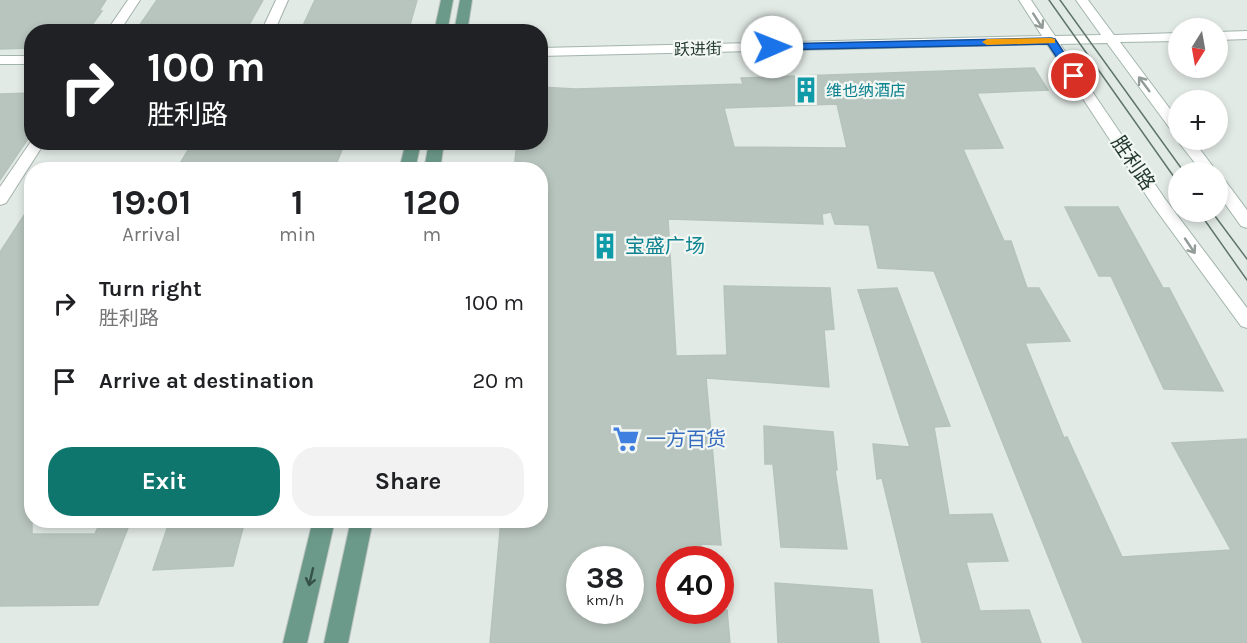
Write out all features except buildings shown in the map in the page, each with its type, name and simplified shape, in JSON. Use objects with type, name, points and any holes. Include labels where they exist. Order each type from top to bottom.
[{"type":"main road","points":[[442,24],[447,0]]},
{"type":"main road","points":[[462,24],[466,0]]},
{"type":"main road","points":[[295,643],[322,528]]},
{"type":"main road","points":[[336,643],[360,528]]},
{"type":"street","points":[[118,24],[134,0]]},
{"type":"street","points":[[271,24],[282,0]]},
{"type":"street","name":"胜利路","points":[[1025,0],[1205,268],[1247,321]]},
{"type":"street","points":[[1082,0],[1168,116]]},
{"type":"street","points":[[1228,36],[1247,35]]},
{"type":"street","name":"跃进街","points":[[548,52],[1168,37]]},
{"type":"street","points":[[0,60],[24,60]]},
{"type":"street","points":[[1193,150],[1202,162]]},
{"type":"street","points":[[0,199],[24,163]]},
{"type":"street","points":[[1228,196],[1247,222]]},
{"type":"tram line","points":[[1049,0],[1168,168]]},
{"type":"tram line","points":[[1060,0],[1177,162]]},
{"type":"tram line","points":[[1206,222],[1247,280]]},
{"type":"tram line","points":[[1219,222],[1247,259]]},
{"type":"slow traffic","points":[[987,42],[1051,41]]},
{"type":"place","name":"维也纳酒店","points":[[806,90]]},
{"type":"place","name":"宝盛广场","points":[[605,246]]},
{"type":"place","name":"一方百货","points":[[626,439]]},
{"type":"route","points":[[772,47],[1051,41],[1074,76]]}]
